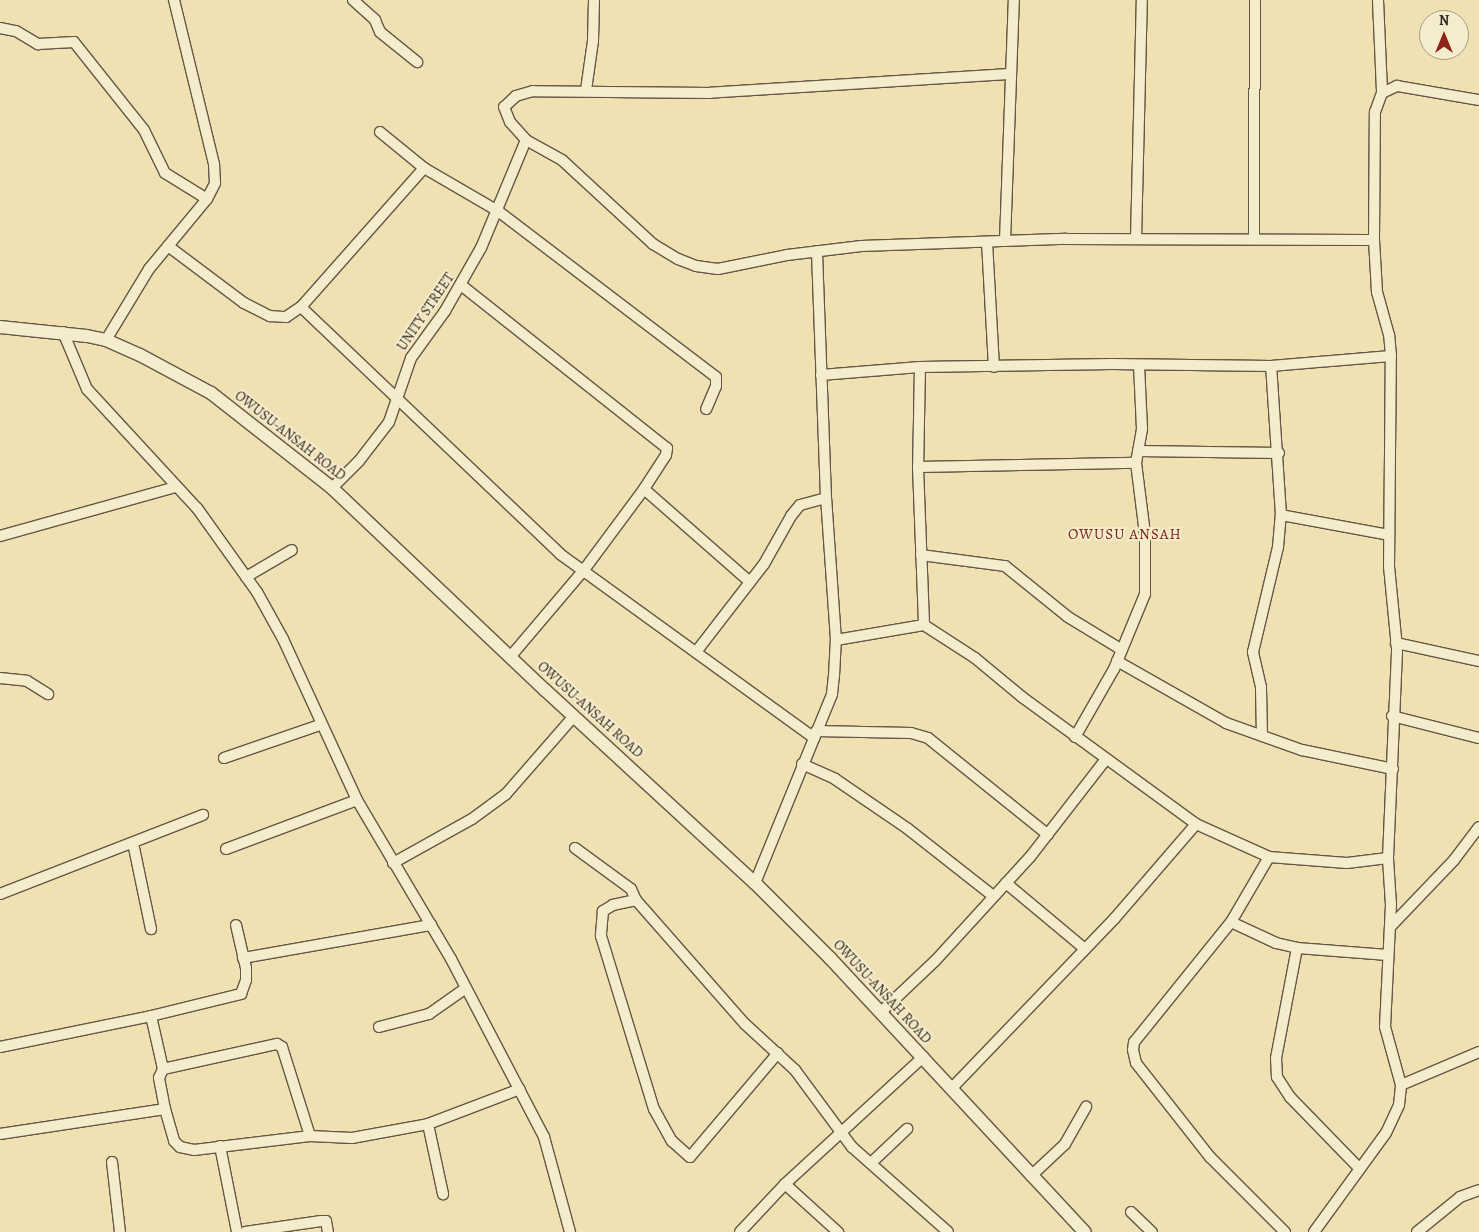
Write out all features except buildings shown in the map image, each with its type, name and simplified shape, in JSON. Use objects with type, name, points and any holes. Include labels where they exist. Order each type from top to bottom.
[{"type":"street","points":[[106,340],[149,269],[207,199],[216,175],[174,0]]},
{"type":"street","points":[[353,0],[375,20],[380,32],[417,62]]},
{"type":"street","points":[[586,90],[593,41],[594,0]]},
{"type":"street","points":[[1005,241],[1009,74],[1014,0]]},
{"type":"street","points":[[1136,239],[1142,0]]},
{"type":"street","points":[[1254,238],[1255,0]]},
{"type":"street","points":[[1314,1232],[1360,1169],[1395,1114],[1401,1085],[1385,1027],[1391,926],[1388,858],[1393,769],[1392,716],[1396,642],[1389,535],[1391,356],[1389,335],[1377,292],[1374,240],[1375,112],[1382,93],[1378,0]]},
{"type":"street","points":[[0,28],[16,31],[31,42],[74,42],[144,130],[165,174],[207,199]]},
{"type":"street","points":[[1009,74],[710,94],[586,90],[533,91],[509,100],[504,106],[506,116],[526,140],[562,160],[633,226],[678,259],[718,269],[817,251],[1005,241],[1254,238],[1374,240]]},
{"type":"street","points":[[1382,93],[1397,86],[1416,87],[1479,100]]},
{"type":"street","points":[[380,132],[424,168],[498,211],[716,377],[716,386],[706,409]]},
{"type":"street","name":"UNITY STREET","points":[[332,488],[389,422],[411,358],[461,286],[498,211],[526,140]]},
{"type":"street","points":[[168,246],[244,303],[270,316],[286,317],[301,307],[424,168]]},
{"type":"street","points":[[987,242],[994,367]]},
{"type":"street","points":[[754,883],[832,694],[836,640],[826,498],[817,251]]},
{"type":"street","points":[[461,286],[665,444],[666,455],[644,490],[583,571],[510,657]]},
{"type":"street","points":[[301,307],[560,554],[696,652],[815,734],[911,734],[928,738],[1048,835]]},
{"type":"street","name":"OWUSU-ANSAH ROAD","points":[[0,326],[63,332],[106,340],[210,393],[332,488],[510,657],[754,883],[881,1012],[1031,1176],[1085,1232]]},
{"type":"street","points":[[63,332],[87,389],[196,508],[246,577],[283,639],[320,725],[357,800],[466,988],[544,1137],[570,1232]]},
{"type":"street","points":[[821,375],[920,367],[1271,366],[1391,356]]},
{"type":"street","points":[[1075,737],[1117,661],[1147,586],[1145,534],[1136,462],[1142,429],[1139,365]]},
{"type":"street","points":[[1262,736],[1261,687],[1253,652],[1278,547],[1281,515],[1279,453],[1271,366]]},
{"type":"street","points":[[920,367],[918,467],[924,626]]},
{"type":"street","points":[[1138,451],[1279,453]]},
{"type":"street","points":[[918,467],[1136,462]]},
{"type":"street","points":[[0,536],[175,487]]},
{"type":"street","points":[[644,490],[750,582]]},
{"type":"street","points":[[696,652],[750,582],[800,505],[826,498]]},
{"type":"street","points":[[1281,515],[1389,535]]},
{"type":"street","points":[[246,577],[292,550]]},
{"type":"street","points":[[921,555],[1005,566],[1068,617],[1122,650]]},
{"type":"street","points":[[836,640],[924,626],[975,658],[1075,737],[1196,824],[1269,857],[1347,863],[1388,858]]},
{"type":"street","points":[[1396,642],[1479,660]]},
{"type":"street","points":[[1117,661],[1210,716],[1262,736],[1328,756],[1393,769]]},
{"type":"street","points":[[0,678],[27,681],[48,694]]},
{"type":"street","points":[[393,863],[472,819],[506,794],[574,716]]},
{"type":"street","points":[[1392,716],[1479,738]]},
{"type":"street","points":[[224,758],[320,725]]},
{"type":"street","points":[[881,1012],[935,961],[1006,883],[1048,835],[1106,759]]},
{"type":"street","points":[[802,764],[835,779],[908,829],[993,896]]},
{"type":"street","points":[[226,849],[357,800]]},
{"type":"street","points":[[0,894],[133,844],[202,815]]},
{"type":"street","points":[[951,1089],[1085,949],[1196,824]]},
{"type":"street","points":[[1391,926],[1454,860],[1479,827]]},
{"type":"street","points":[[133,844],[151,929]]},
{"type":"street","points":[[575,848],[631,889],[636,900],[746,1024],[795,1070],[852,1147],[948,1232]]},
{"type":"street","points":[[1269,857],[1231,922],[1134,1042],[1134,1056],[1210,1157],[1285,1232]]},
{"type":"street","points":[[1006,883],[1085,949]]},
{"type":"street","points":[[636,900],[613,905],[603,911],[601,936],[654,1109],[672,1141],[690,1157],[778,1053]]},
{"type":"street","points":[[1231,922],[1276,943],[1297,948],[1388,955]]},
{"type":"street","points":[[0,1047],[151,1016],[241,994],[246,980],[236,925]]},
{"type":"street","points":[[243,958],[431,925]]},
{"type":"street","points":[[1297,948],[1276,1058],[1277,1077],[1290,1097],[1360,1169]]},
{"type":"street","points":[[379,1027],[429,1014],[466,988]]},
{"type":"street","points":[[151,1016],[164,1069],[159,1078],[174,1140],[180,1147],[194,1150],[310,1136],[363,1137],[428,1124],[520,1089]]},
{"type":"street","points":[[164,1069],[277,1044],[282,1047],[310,1136]]},
{"type":"street","points":[[1401,1085],[1479,1052]]},
{"type":"street","points":[[740,1232],[784,1184],[923,1057]]},
{"type":"street","points":[[1031,1176],[1065,1144],[1086,1107]]},
{"type":"street","points":[[0,1134],[165,1109]]},
{"type":"street","points":[[428,1124],[443,1194]]},
{"type":"street","points":[[871,1163],[907,1129]]},
{"type":"street","points":[[220,1146],[237,1232]]},
{"type":"street","points":[[112,1162],[120,1232]]},
{"type":"street","points":[[784,1184],[838,1232]]},
{"type":"street","points":[[1417,1232],[1460,1197],[1479,1190]]},
{"type":"street","points":[[1131,1212],[1152,1232]]},
{"type":"street","points":[[245,1232],[326,1221],[328,1232]]},
{"type":"district","name":"OWUSU ANSAH","points":[[1125,535]]}]
